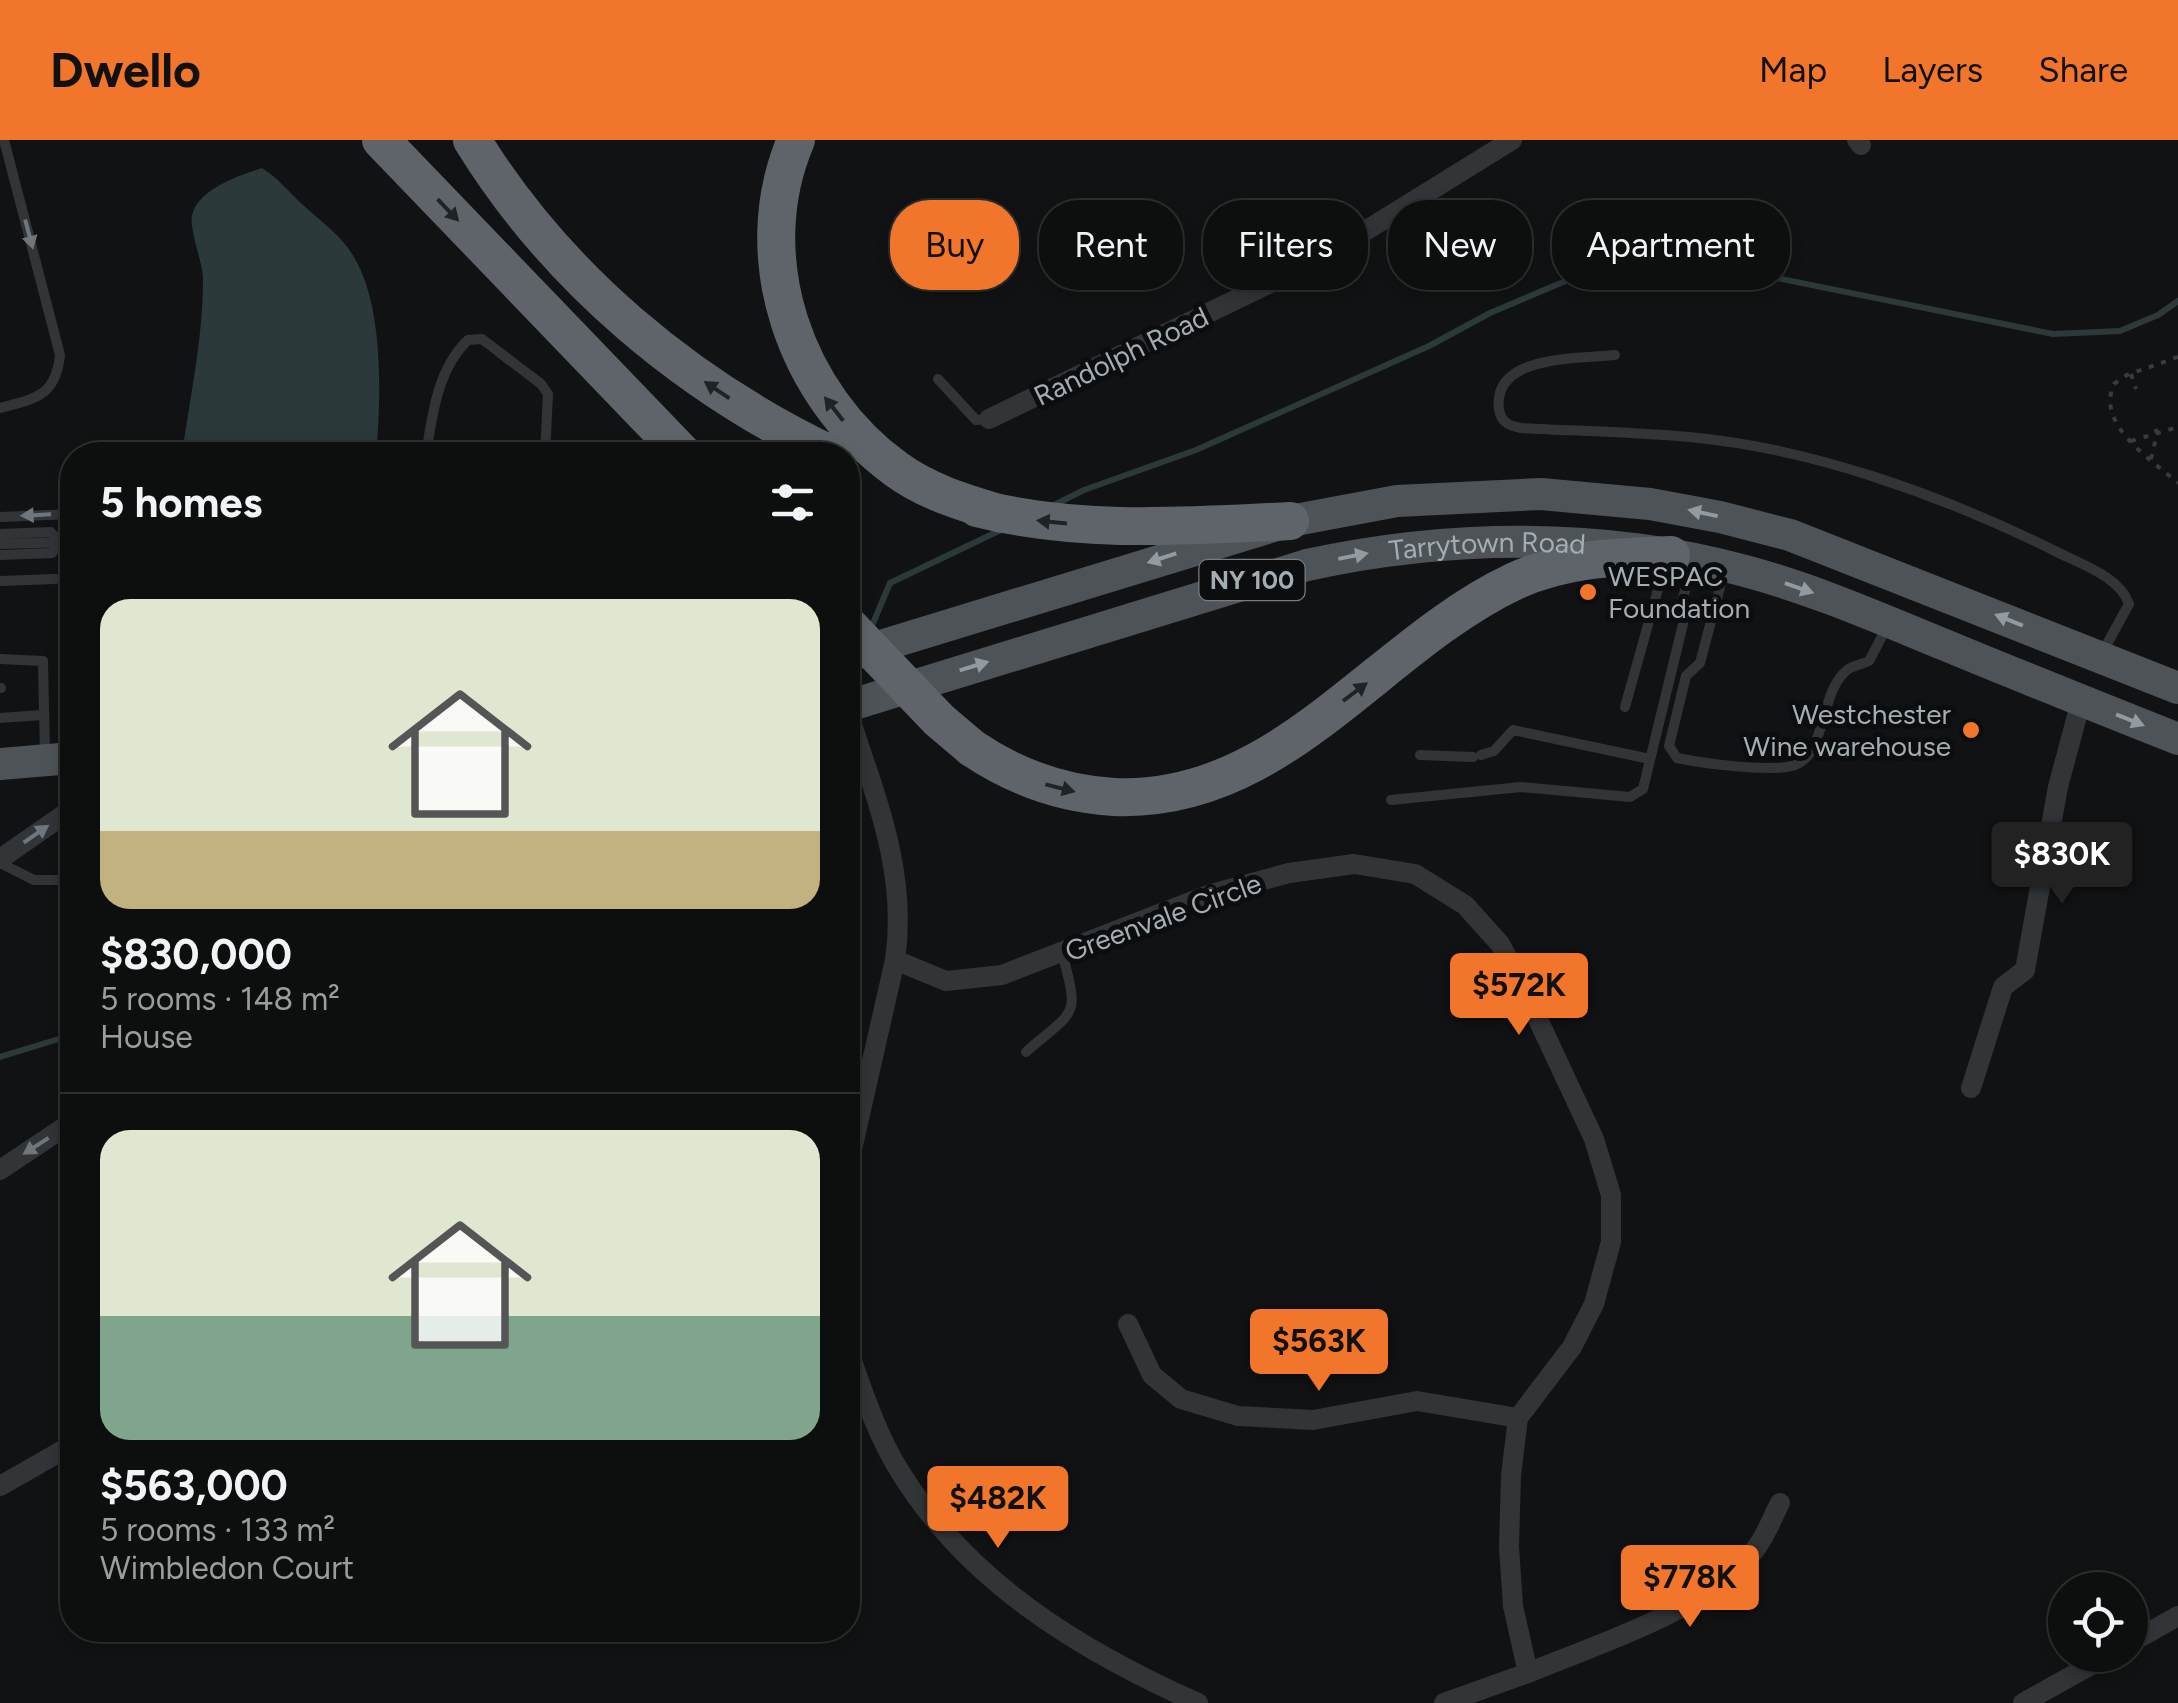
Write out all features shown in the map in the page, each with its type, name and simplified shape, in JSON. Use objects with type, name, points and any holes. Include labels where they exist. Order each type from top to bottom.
[{"type":"highway","points":[[381,140],[671,442]]},
{"type":"highway","points":[[472,140],[532,222],[618,314],[720,392],[809,442]]},
{"type":"highway","points":[[796,140],[784,180],[777,251],[787,317],[811,376],[849,428],[897,470],[949,497],[1002,514]]},
{"type":"highway","points":[[860,467],[928,494],[1002,514],[1055,523],[1110,526],[1290,521]]},
{"type":"highway","points":[[860,638],[939,720],[972,748],[1019,776],[1088,794],[1160,795],[1211,784],[1276,752],[1451,620],[1512,582],[1574,561],[1697,560]]},
{"type":"main road","name":"Tarrytown Road","points":[[860,652],[1290,521],[1378,503],[1469,495],[1559,495],[1720,516],[1824,546],[2178,688]]},
{"type":"main road","name":"Tarrytown Road","points":[[860,702],[1254,580],[1377,551],[1530,542],[1602,546],[1697,560],[1815,593],[2178,739]]},
{"type":"main road","points":[[2081,701],[2100,656]]},
{"type":"main road","points":[[0,764],[59,759]]},
{"type":"street","name":"Randolph Road","points":[[989,420],[1320,259],[1512,140]]},
{"type":"street","points":[[1971,1088],[2003,987],[2025,970],[2058,787],[2081,701]]},
{"type":"street","points":[[860,751],[890,846],[898,882],[900,925],[896,960],[860,1115]]},
{"type":"street","points":[[0,861],[60,818]]},
{"type":"street","name":"Greenvale Circle","points":[[896,960],[946,981],[1002,975],[1208,894],[1288,873],[1354,864],[1414,874],[1465,905],[1500,944],[1520,981],[1594,1140],[1612,1194],[1611,1242],[1594,1304],[1572,1347],[1518,1418]]},
{"type":"street","points":[[0,1170],[60,1130]]},
{"type":"street","points":[[1128,1324],[1152,1375],[1182,1399],[1238,1416],[1313,1420],[1417,1401],[1518,1418],[1511,1475],[1509,1547],[1513,1606],[1528,1673]]},
{"type":"street","points":[[860,1382],[899,1471],[927,1511],[975,1564],[1043,1621],[1159,1686],[1198,1703]]},
{"type":"street","points":[[0,1486],[60,1452]]},
{"type":"street","points":[[1444,1703],[1528,1673],[1675,1610],[1722,1584],[1756,1548],[1780,1503]]},
{"type":"street","points":[[2148,1633],[2178,1616]]},
{"type":"street","points":[[2023,1703],[2079,1672]]},
{"type":"lane","points":[[0,408],[36,399],[58,373],[60,355],[4,140]]},
{"type":"lane","points":[[428,442],[433,408],[454,353],[468,340],[482,340],[541,384],[548,394],[546,442]]},
{"type":"lane","points":[[1615,356],[1534,363],[1520,369],[1500,396],[1502,418],[1508,425],[1521,428],[1692,437],[1830,462],[1988,518],[2124,590],[2128,604],[2100,656]]},
{"type":"lane","points":[[938,379],[976,420],[989,420]]},
{"type":"lane","points":[[0,517],[60,514]]},
{"type":"lane","points":[[0,534],[51,532],[59,542]]},
{"type":"lane","points":[[0,544],[59,542]]},
{"type":"lane","points":[[0,555],[52,554],[59,542]]},
{"type":"lane","points":[[1625,707],[1662,571],[1697,560]]},
{"type":"lane","points":[[1391,800],[1521,787],[1630,797],[1643,789],[1683,624],[1681,603],[1697,560]]},
{"type":"lane","points":[[1697,560],[1700,664],[1686,676],[1669,746],[1677,758],[1716,766],[1794,765],[1812,752],[1831,690],[1848,669],[1869,661],[1889,623]]},
{"type":"lane","points":[[0,580],[55,579]]},
{"type":"lane","points":[[1656,602],[1681,603]]},
{"type":"lane","points":[[0,660],[43,662],[37,689],[42,715],[59,759]]},
{"type":"lane","points":[[0,718],[42,715]]},
{"type":"lane","points":[[1420,754],[1477,756],[1494,752],[1512,730],[1650,759]]},
{"type":"lane","points":[[0,861],[34,880],[60,880]]},
{"type":"lane","points":[[1026,1052],[1071,1012],[1074,997],[1062,952]]},
{"type":"path","points":[[2178,357],[2114,384],[2110,402],[2121,432],[2178,483]]},
{"type":"path","points":[[2131,374],[2136,389]]},
{"type":"path","points":[[2151,459],[2157,433],[2154,422]]},
{"type":"path","points":[[2131,441],[2178,427]]},
{"type":"shaded area","points":[[262,168],[338,236],[355,259],[376,328],[377,442],[184,442],[202,302],[193,212],[204,196]]},
{"type":"waterway","points":[[1052,506],[1084,490],[1196,450],[1568,280],[1652,260],[1713,265],[2053,334],[2120,331],[2158,315],[2178,301]]},
{"type":"waterway","points":[[871,628],[890,583],[1005,528]]},
{"type":"waterway","points":[[0,1057],[60,1039]]},
{"type":"place","name":"WESPAC Foundation","points":[[1588,592]]},
{"type":"place","name":"Westchester Wine warehouse","points":[[1971,730]]}]
